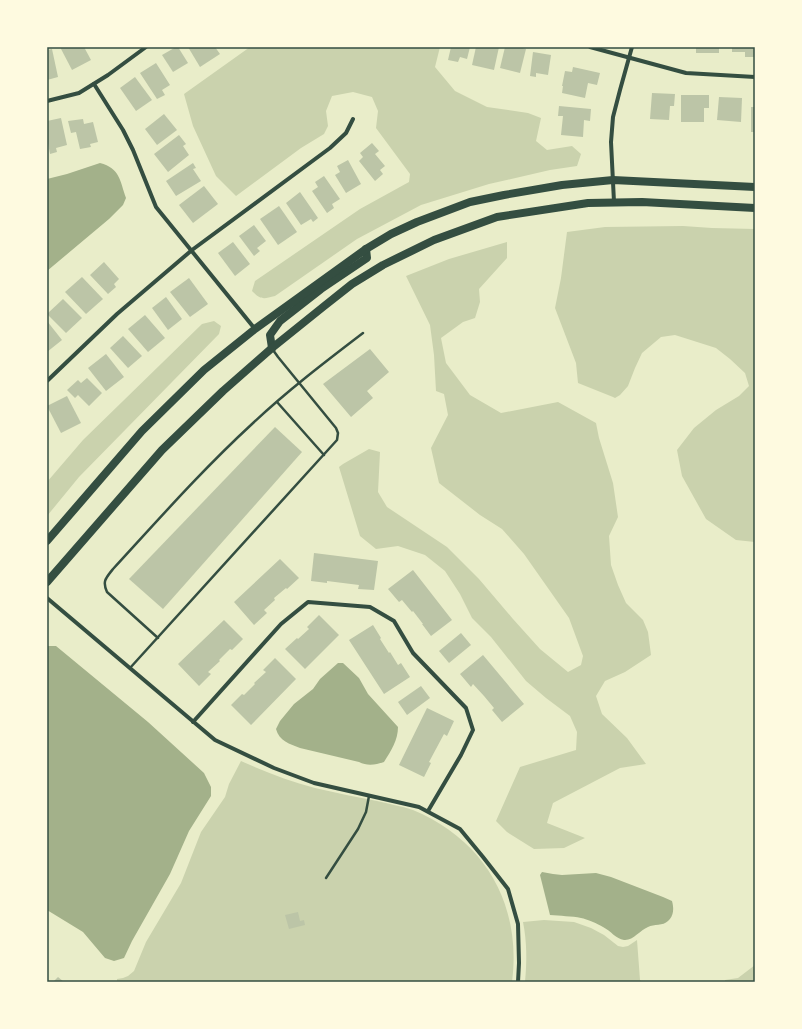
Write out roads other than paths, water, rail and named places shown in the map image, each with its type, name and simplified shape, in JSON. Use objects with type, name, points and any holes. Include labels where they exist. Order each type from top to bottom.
[{"type":"main road","points":[[47,540],[142,431],[204,370],[255,328],[366,249],[391,234],[417,222],[470,202],[562,185],[613,180],[755,187]]},
{"type":"main road","points":[[47,582],[162,450],[223,391],[272,348],[352,284],[383,265],[434,240],[496,217],[588,203],[614,202],[755,208]]},
{"type":"main road","points":[[272,348],[270,335],[280,321],[321,289],[367,258],[366,249]]},
{"type":"street","points":[[47,101],[79,93],[146,47]]},
{"type":"street","points":[[590,47],[686,73],[755,77]]},
{"type":"street","points":[[614,202],[611,142],[613,117],[632,47]]},
{"type":"street","points":[[94,84],[130,143],[156,207],[255,328]]},
{"type":"street","points":[[47,382],[117,314],[192,250],[330,148],[346,133],[353,119]]},
{"type":"street","points":[[47,598],[215,740],[274,768],[314,783],[419,806],[460,829],[508,889],[518,924],[518,982]]},
{"type":"street","points":[[193,722],[281,624],[308,602],[370,607],[394,621],[413,653],[466,708],[473,730],[461,755],[428,811]]},
{"type":"lane","points":[[158,638],[108,592],[105,586],[105,580],[113,569],[191,484],[242,433],[299,382],[362,333]]},
{"type":"lane","points":[[130,668],[336,440],[338,433],[336,428],[272,348]]},
{"type":"lane","points":[[277,402],[324,454]]},
{"type":"lane","points":[[326,878],[358,829],[366,812],[369,795]]}]
